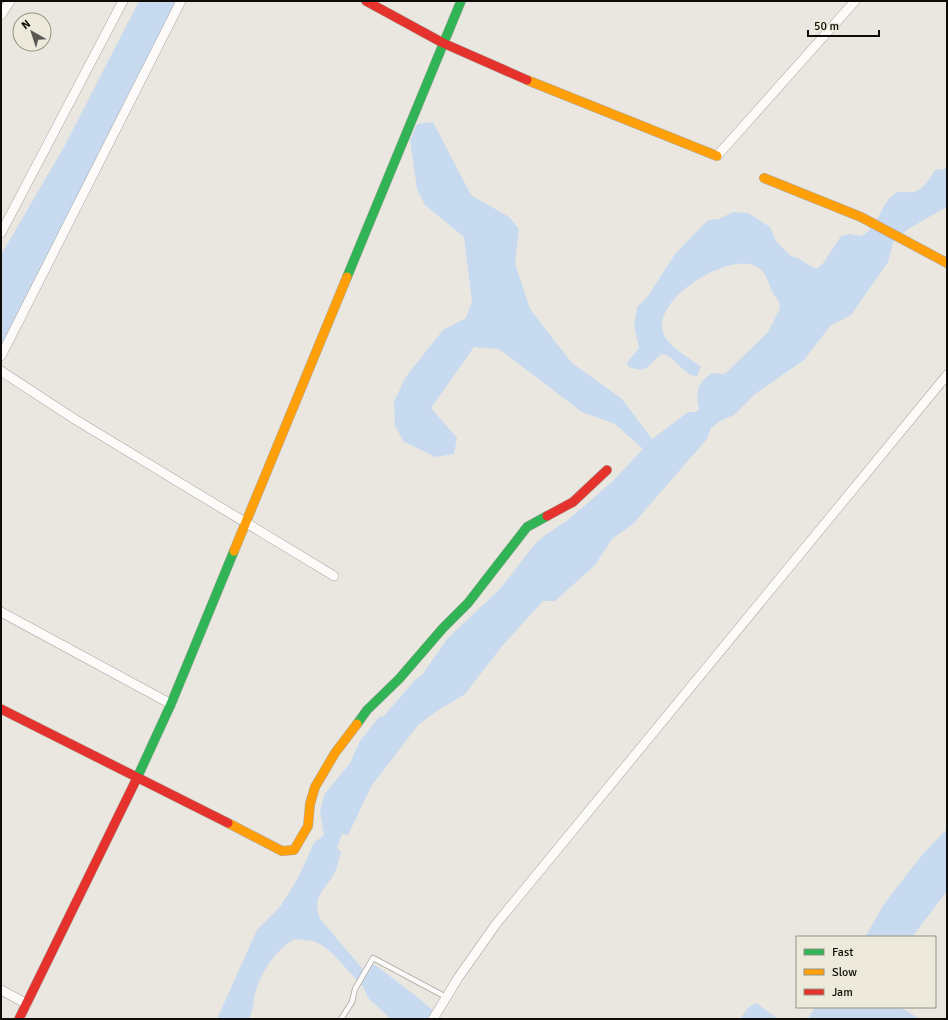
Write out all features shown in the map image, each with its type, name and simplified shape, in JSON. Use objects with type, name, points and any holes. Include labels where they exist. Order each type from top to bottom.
[{"type":"street","points":[[1,16],[10,1]]},
{"type":"street","points":[[1,233],[123,1]]},
{"type":"street","points":[[1,356],[181,1]]},
{"type":"street","points":[[366,1],[442,43],[526,80],[717,156],[855,1]]},
{"type":"street","points":[[19,1019],[137,779],[171,704],[442,43],[461,1]]},
{"type":"street","points":[[764,178],[861,216],[947,263]]},
{"type":"street","points":[[1,371],[76,420],[245,524],[334,576]]},
{"type":"street","points":[[433,1019],[446,997],[496,924],[947,375]]},
{"type":"street","points":[[1,709],[282,851],[294,850],[308,826],[310,804],[315,787],[335,753],[368,710],[398,679],[442,628],[468,603],[527,527],[573,502],[607,470]]},
{"type":"street","points":[[1,612],[171,704]]},
{"type":"street","points":[[1,990],[27,1004]]},
{"type":"lane","points":[[340,1019],[352,1002],[355,989],[373,958],[446,997]]},
{"type":"water","points":[[139,1],[176,1],[1,350],[1,255],[64,147]]},
{"type":"water","points":[[433,122],[471,195],[509,217],[519,229],[515,263],[530,309],[572,363],[622,399],[652,439],[688,412],[696,412],[699,409],[697,398],[699,386],[703,380],[712,373],[724,374],[727,372],[768,332],[780,308],[779,301],[775,297],[767,278],[761,269],[756,266],[743,264],[728,266],[711,272],[694,282],[679,294],[668,307],[662,321],[664,335],[667,340],[675,348],[701,367],[697,376],[683,370],[671,358],[662,354],[645,369],[629,367],[627,363],[639,348],[634,326],[637,307],[648,296],[675,254],[708,220],[719,219],[733,212],[748,213],[770,227],[776,241],[791,256],[798,258],[814,268],[818,268],[824,262],[841,236],[849,234],[860,236],[866,233],[893,195],[899,192],[918,191],[935,170],[944,169],[947,167],[947,207],[908,229],[893,243],[888,262],[851,315],[830,326],[804,360],[755,394],[734,415],[720,421],[711,428],[707,439],[633,524],[612,539],[595,565],[555,601],[543,601],[502,646],[465,694],[419,724],[372,785],[348,835],[342,834],[337,848],[341,852],[338,864],[333,876],[319,896],[317,907],[318,913],[321,920],[367,974],[371,965],[375,965],[420,999],[442,1019],[391,1019],[369,999],[363,987],[333,954],[322,945],[313,941],[295,939],[288,943],[275,955],[265,970],[257,986],[249,1019],[217,1019],[257,930],[280,907],[298,878],[314,843],[324,835],[320,812],[324,795],[350,763],[360,741],[379,717],[384,716],[415,680],[422,675],[447,639],[500,589],[534,545],[545,535],[568,520],[613,481],[643,449],[615,424],[582,412],[499,349],[474,347],[431,408],[457,438],[454,454],[436,457],[404,442],[395,426],[394,402],[405,378],[443,330],[466,318],[472,302],[464,237],[425,205],[417,189],[410,140],[417,124]]},
{"type":"water","points":[[947,829],[947,891],[913,936],[866,936],[884,904],[922,855]]},
{"type":"water","points":[[756,1003],[778,1019],[740,1019],[748,1008]]},
{"type":"water","points":[[814,1008],[902,1008],[920,1019],[808,1019]]},
{"type":"traffic: fast","points":[[347,277],[461,1]]},
{"type":"traffic: fast","points":[[357,724],[367,710],[399,679],[443,628],[468,603],[527,527],[547,516]]},
{"type":"traffic: fast","points":[[137,778],[171,704],[234,551]]},
{"type":"traffic: slow","points":[[527,80],[717,156]]},
{"type":"traffic: slow","points":[[764,178],[861,217],[947,263]]},
{"type":"traffic: slow","points":[[234,551],[347,277]]},
{"type":"traffic: slow","points":[[228,823],[282,851],[294,850],[308,826],[310,804],[315,787],[335,753],[357,724]]},
{"type":"traffic: jam","points":[[366,1],[443,43],[527,80]]},
{"type":"traffic: jam","points":[[547,516],[573,502],[607,470]]},
{"type":"traffic: jam","points":[[1,709],[228,823]]},
{"type":"traffic: jam","points":[[19,1019],[137,778]]}]
